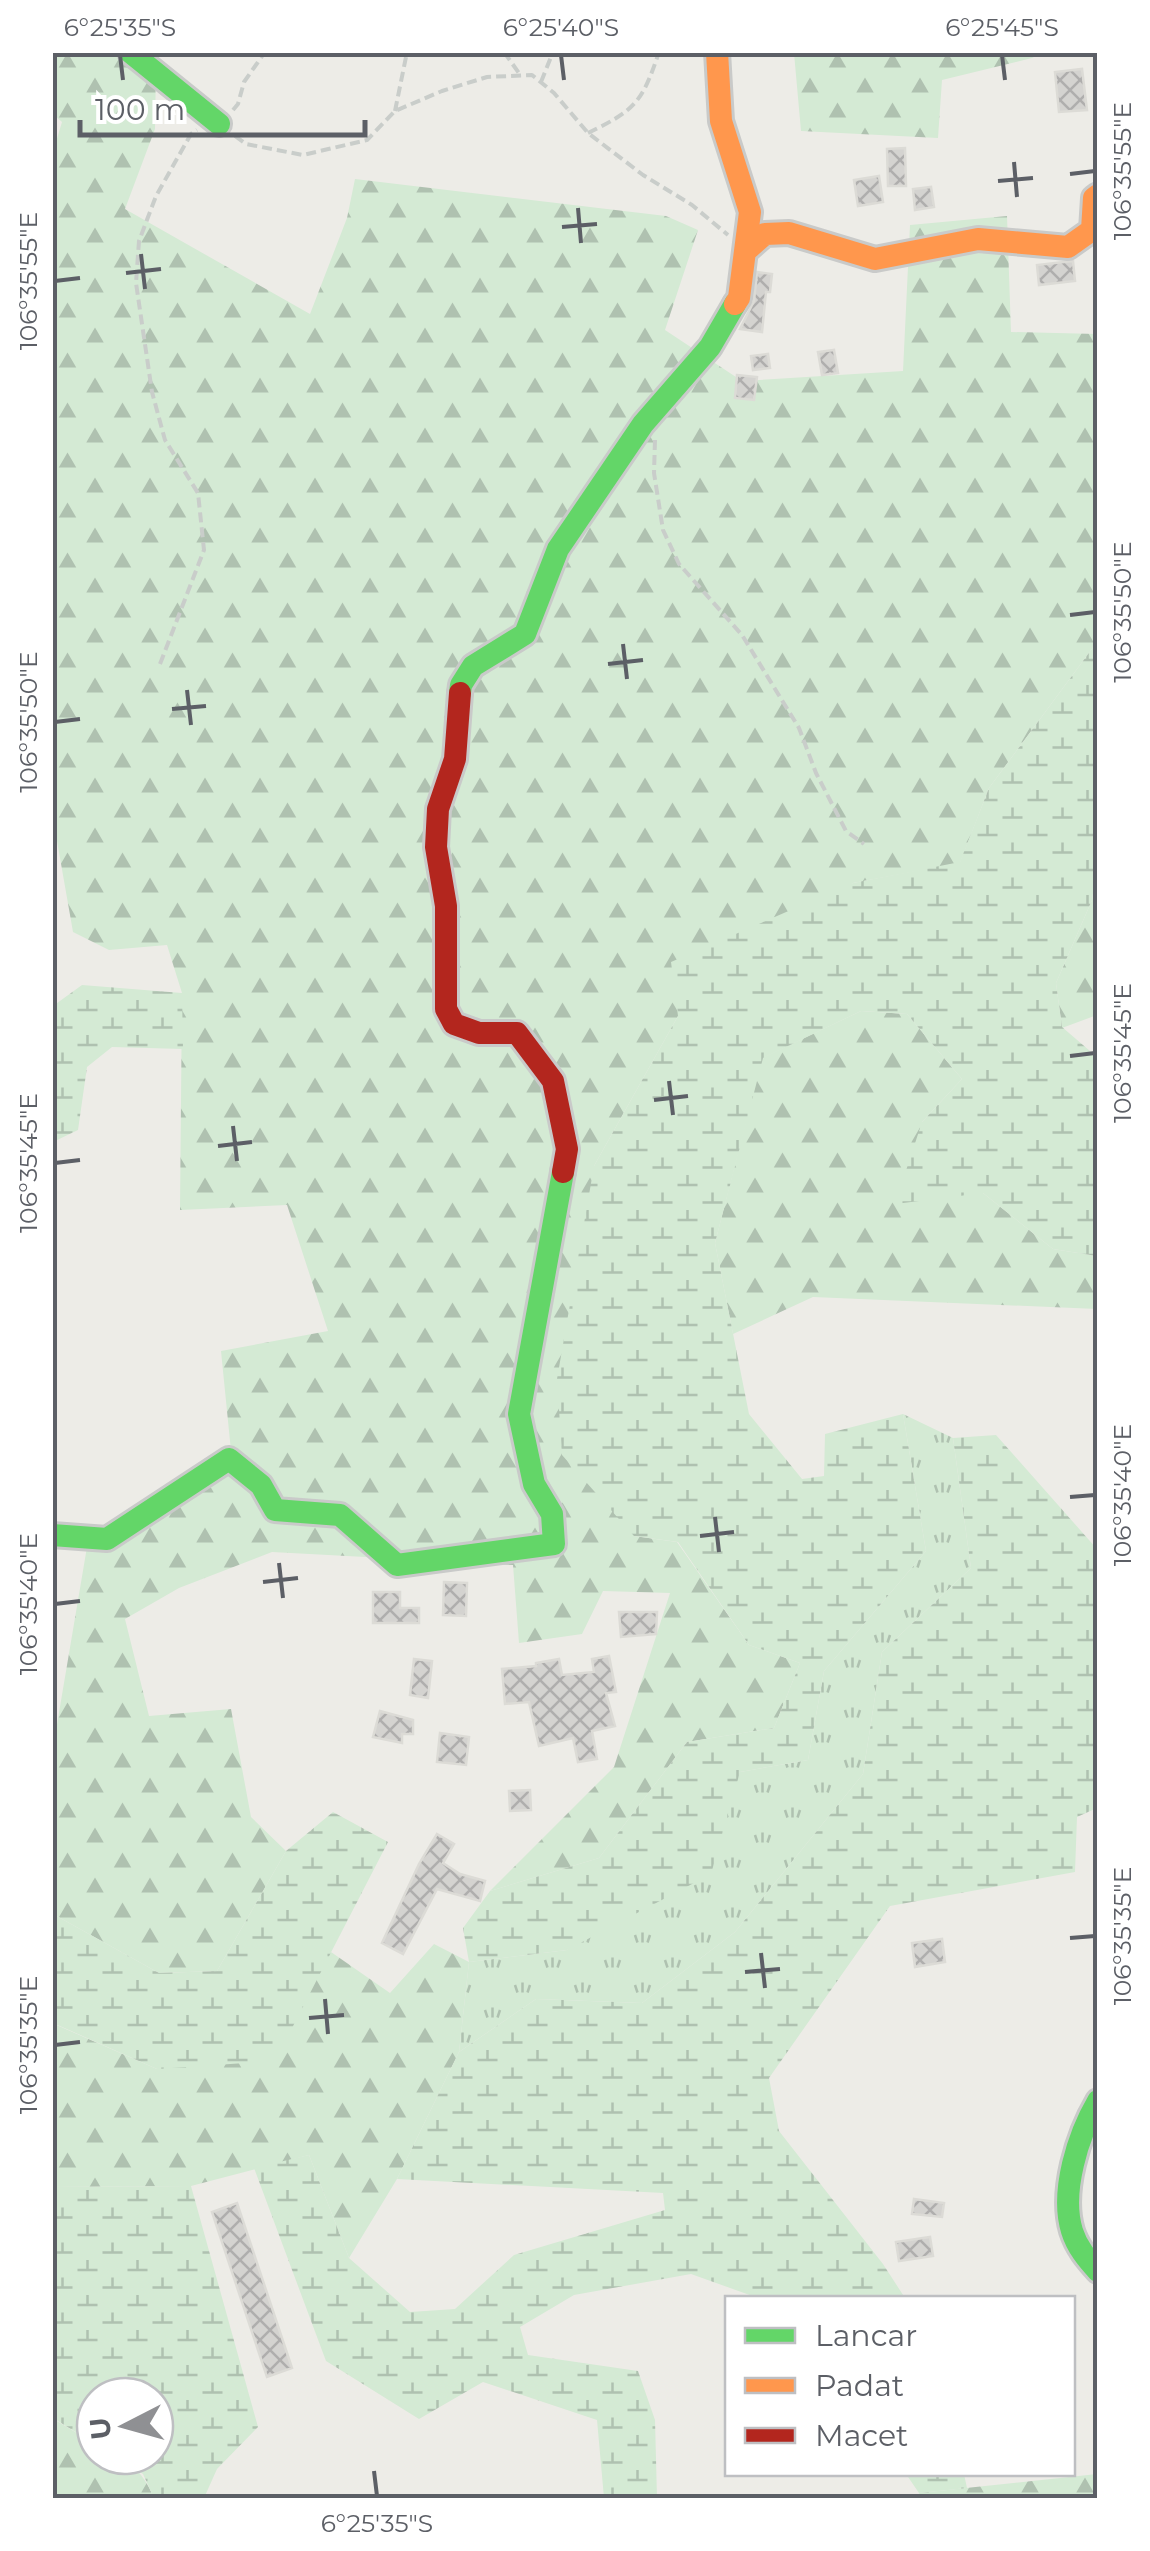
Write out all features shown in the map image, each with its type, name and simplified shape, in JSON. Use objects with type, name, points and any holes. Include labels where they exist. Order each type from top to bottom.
[{"type":"street","points":[[130,52],[219,124]]},
{"type":"street","points":[[52,1535],[106,1538],[229,1459],[261,1485],[275,1510],[340,1515],[397,1565],[554,1544],[552,1514],[534,1484],[519,1414],[567,1149],[554,1081],[517,1033],[479,1032],[454,1024],[446,1009],[446,906],[436,847],[438,810],[456,759],[461,686],[473,666],[525,634],[558,550],[644,424],[710,347],[740,298],[750,212],[721,121],[717,52]]},
{"type":"street","points":[[748,249],[766,234],[789,233],[876,260],[978,239],[1068,247],[1092,230],[1098,195]]},
{"type":"street","points":[[1098,2101],[1082,2134],[1066,2202],[1075,2242],[1098,2271]]},
{"type":"path","points":[[219,124],[238,104],[244,82],[265,52]]},
{"type":"path","points":[[395,111],[407,52]]},
{"type":"path","points":[[504,52],[521,76]]},
{"type":"path","points":[[540,82],[554,52]]},
{"type":"path","points":[[588,133],[624,116],[646,92],[659,52]]},
{"type":"path","points":[[160,664],[204,550],[198,493],[166,440],[152,392],[136,282],[140,241],[156,196],[191,134],[207,122],[219,124],[246,144],[303,156],[366,140],[395,111],[442,91],[487,77],[532,75],[554,93],[588,133],[748,249]]},
{"type":"path","points":[[644,424],[658,443],[654,473],[662,530],[679,564],[742,635],[799,728],[816,773],[846,831],[864,844]]},
{"type":"green space","points":[[726,52],[1042,53],[942,80],[938,138],[801,131],[794,53],[726,56]]},
{"type":"green space","points":[[53,53],[136,53],[156,64],[155,129],[125,209],[310,314],[347,218],[355,179],[666,216],[698,230],[665,330],[742,381],[903,371],[910,225],[1007,216],[1011,332],[1097,334],[1097,642],[989,788],[960,863],[853,883],[678,1016],[594,1166],[634,1536],[677,1542],[749,1645],[800,1663],[774,1728],[687,1742],[599,1858],[490,1891],[614,1767],[670,1593],[603,1591],[582,1634],[519,1643],[513,1565],[272,1552],[179,1588],[125,1619],[149,1716],[231,1709],[251,1817],[286,1851],[217,1971],[159,1973],[53,1914],[53,1748],[88,1541],[231,1451],[221,1351],[328,1331],[287,1205],[180,1210],[182,993],[167,945],[109,950],[73,932],[57,841],[53,840],[52,155],[62,122],[53,114]]},
{"type":"green space","points":[[1097,642],[1097,867],[1092,900],[1056,983],[1062,1027],[1097,1057],[1097,1256],[1053,1249],[983,1193],[895,1204],[922,1122],[962,1079],[907,1014],[861,1011],[763,1058],[715,1243],[749,1414],[802,1479],[824,1476],[825,1434],[903,1414],[926,1551],[824,1671],[808,1760],[740,1772],[711,1874],[567,1950],[469,1962],[463,1928],[490,1891],[599,1858],[687,1742],[774,1728],[800,1663],[749,1645],[678,1542],[634,1536],[562,1455],[557,1379],[594,1166],[678,1016],[671,962],[853,883],[960,862],[989,788]]},
{"type":"green space","points":[[1097,867],[1097,1015],[1062,1028],[1056,983],[1092,900]]},
{"type":"green space","points":[[82,985],[182,993],[183,1049],[112,1047],[87,1067],[78,1130],[53,1142],[53,1006]]},
{"type":"green space","points":[[861,1011],[907,1014],[962,1079],[922,1122],[983,1193],[1053,1249],[1097,1256],[1097,1309],[813,1297],[733,1334],[715,1243],[762,1058]]},
{"type":"green space","points":[[903,1414],[953,1438],[971,1568],[882,1652],[863,1774],[735,1932],[642,2003],[536,1999],[459,2052],[469,1962],[567,1950],[740,1772],[808,1760],[824,1671],[926,1551]]},
{"type":"green space","points":[[996,1435],[1097,1549],[1097,1808],[1077,1817],[1075,1872],[890,1906],[769,2078],[779,2131],[904,2296],[752,2296],[691,2274],[574,2295],[520,2327],[528,2355],[638,2371],[655,2420],[657,2498],[604,2498],[597,2420],[483,2382],[419,2419],[326,2361],[254,2168],[309,2155],[349,2258],[410,2312],[455,2309],[514,2255],[665,2210],[663,2193],[397,2179],[459,2052],[536,1999],[642,2003],[735,1932],[863,1774],[882,1652],[971,1568],[953,1438]]},
{"type":"green space","points":[[333,1812],[388,1842],[275,2061],[157,2069],[53,2023],[53,1914],[159,1973],[217,1971],[286,1851]]},
{"type":"green space","points":[[434,1944],[469,1962],[459,2052],[397,2179],[349,2258],[309,2155],[191,2186],[53,2187],[52,2023],[157,2069],[331,1952],[390,1993]]},
{"type":"green space","points":[[191,2186],[258,2427],[217,2469],[204,2498],[154,2498],[144,2476],[175,2476],[175,2376],[75,2376],[75,2432],[53,2418],[53,2187]]},
{"type":"green space","points":[[52,2418],[75,2432],[75,2476],[141,2476],[154,2498],[53,2498]]},
{"type":"green space","points":[[1097,2474],[1097,2498],[922,2498],[919,2493]]},
{"type":"green space","points":[[907,2476],[964,2476],[967,2488],[919,2493]]},
{"type":"building","points":[[1082,69],[1087,110],[1059,112],[1055,72]]},
{"type":"building","points":[[905,148],[906,186],[888,186],[887,149]]},
{"type":"building","points":[[879,176],[883,202],[858,206],[854,180]]},
{"type":"building","points":[[931,187],[934,207],[915,210],[913,189]]},
{"type":"building","points":[[1073,261],[1075,281],[1039,285],[1037,265]]},
{"type":"building","points":[[757,272],[772,274],[762,332],[740,329],[754,301]]},
{"type":"building","points":[[834,350],[838,373],[822,375],[818,352]]},
{"type":"building","points":[[768,354],[770,368],[753,370],[751,356]]},
{"type":"building","points":[[737,375],[757,377],[754,400],[735,398]]},
{"type":"building","points":[[444,1582],[467,1583],[466,1616],[443,1615]]},
{"type":"building","points":[[373,1592],[400,1592],[400,1608],[419,1608],[419,1623],[373,1623]]},
{"type":"building","points":[[619,1612],[657,1612],[656,1634],[621,1637]]},
{"type":"building","points":[[609,1656],[616,1692],[606,1693],[615,1726],[592,1731],[597,1759],[578,1762],[573,1738],[539,1746],[529,1702],[505,1704],[502,1669],[559,1659],[562,1675],[594,1672],[592,1659]]},
{"type":"building","points":[[414,1659],[432,1661],[428,1698],[410,1695]]},
{"type":"building","points":[[380,1711],[413,1720],[413,1734],[402,1734],[402,1743],[373,1737]]},
{"type":"building","points":[[440,1733],[469,1737],[466,1765],[437,1762]]},
{"type":"building","points":[[530,1790],[531,1810],[510,1811],[509,1791]]},
{"type":"building","points":[[437,1834],[454,1844],[443,1863],[460,1874],[485,1881],[480,1901],[437,1889],[403,1954],[382,1943]]},
{"type":"building","points":[[942,1939],[945,1962],[915,1967],[912,1943]]},
{"type":"building","points":[[914,2199],[944,2203],[942,2217],[912,2214]]},
{"type":"building","points":[[237,2203],[292,2368],[267,2377],[212,2212]]},
{"type":"building","points":[[930,2237],[933,2256],[899,2261],[896,2242]]},
{"type":"traffic: fast","points":[[130,52],[219,124]]},
{"type":"traffic: fast","points":[[460,693],[473,666],[525,634],[558,549],[643,424],[710,347],[735,304]]},
{"type":"traffic: fast","points":[[52,1535],[107,1539],[229,1459],[261,1485],[275,1510],[340,1515],[397,1565],[554,1544],[552,1514],[534,1484],[519,1414],[563,1172]]},
{"type":"traffic: fast","points":[[1098,2101],[1078,2147],[1068,2199],[1074,2237],[1098,2271]]},
{"type":"traffic: slow","points":[[717,52],[721,121],[750,212],[735,304]]},
{"type":"traffic: slow","points":[[748,249],[765,234],[789,233],[875,259],[978,239],[1068,247],[1092,230],[1094,198],[1098,195]]},
{"type":"traffic: jam","points":[[460,693],[455,759],[438,809],[436,847],[446,906],[446,1009],[454,1024],[479,1033],[517,1033],[553,1081],[567,1149],[563,1172]]}]
